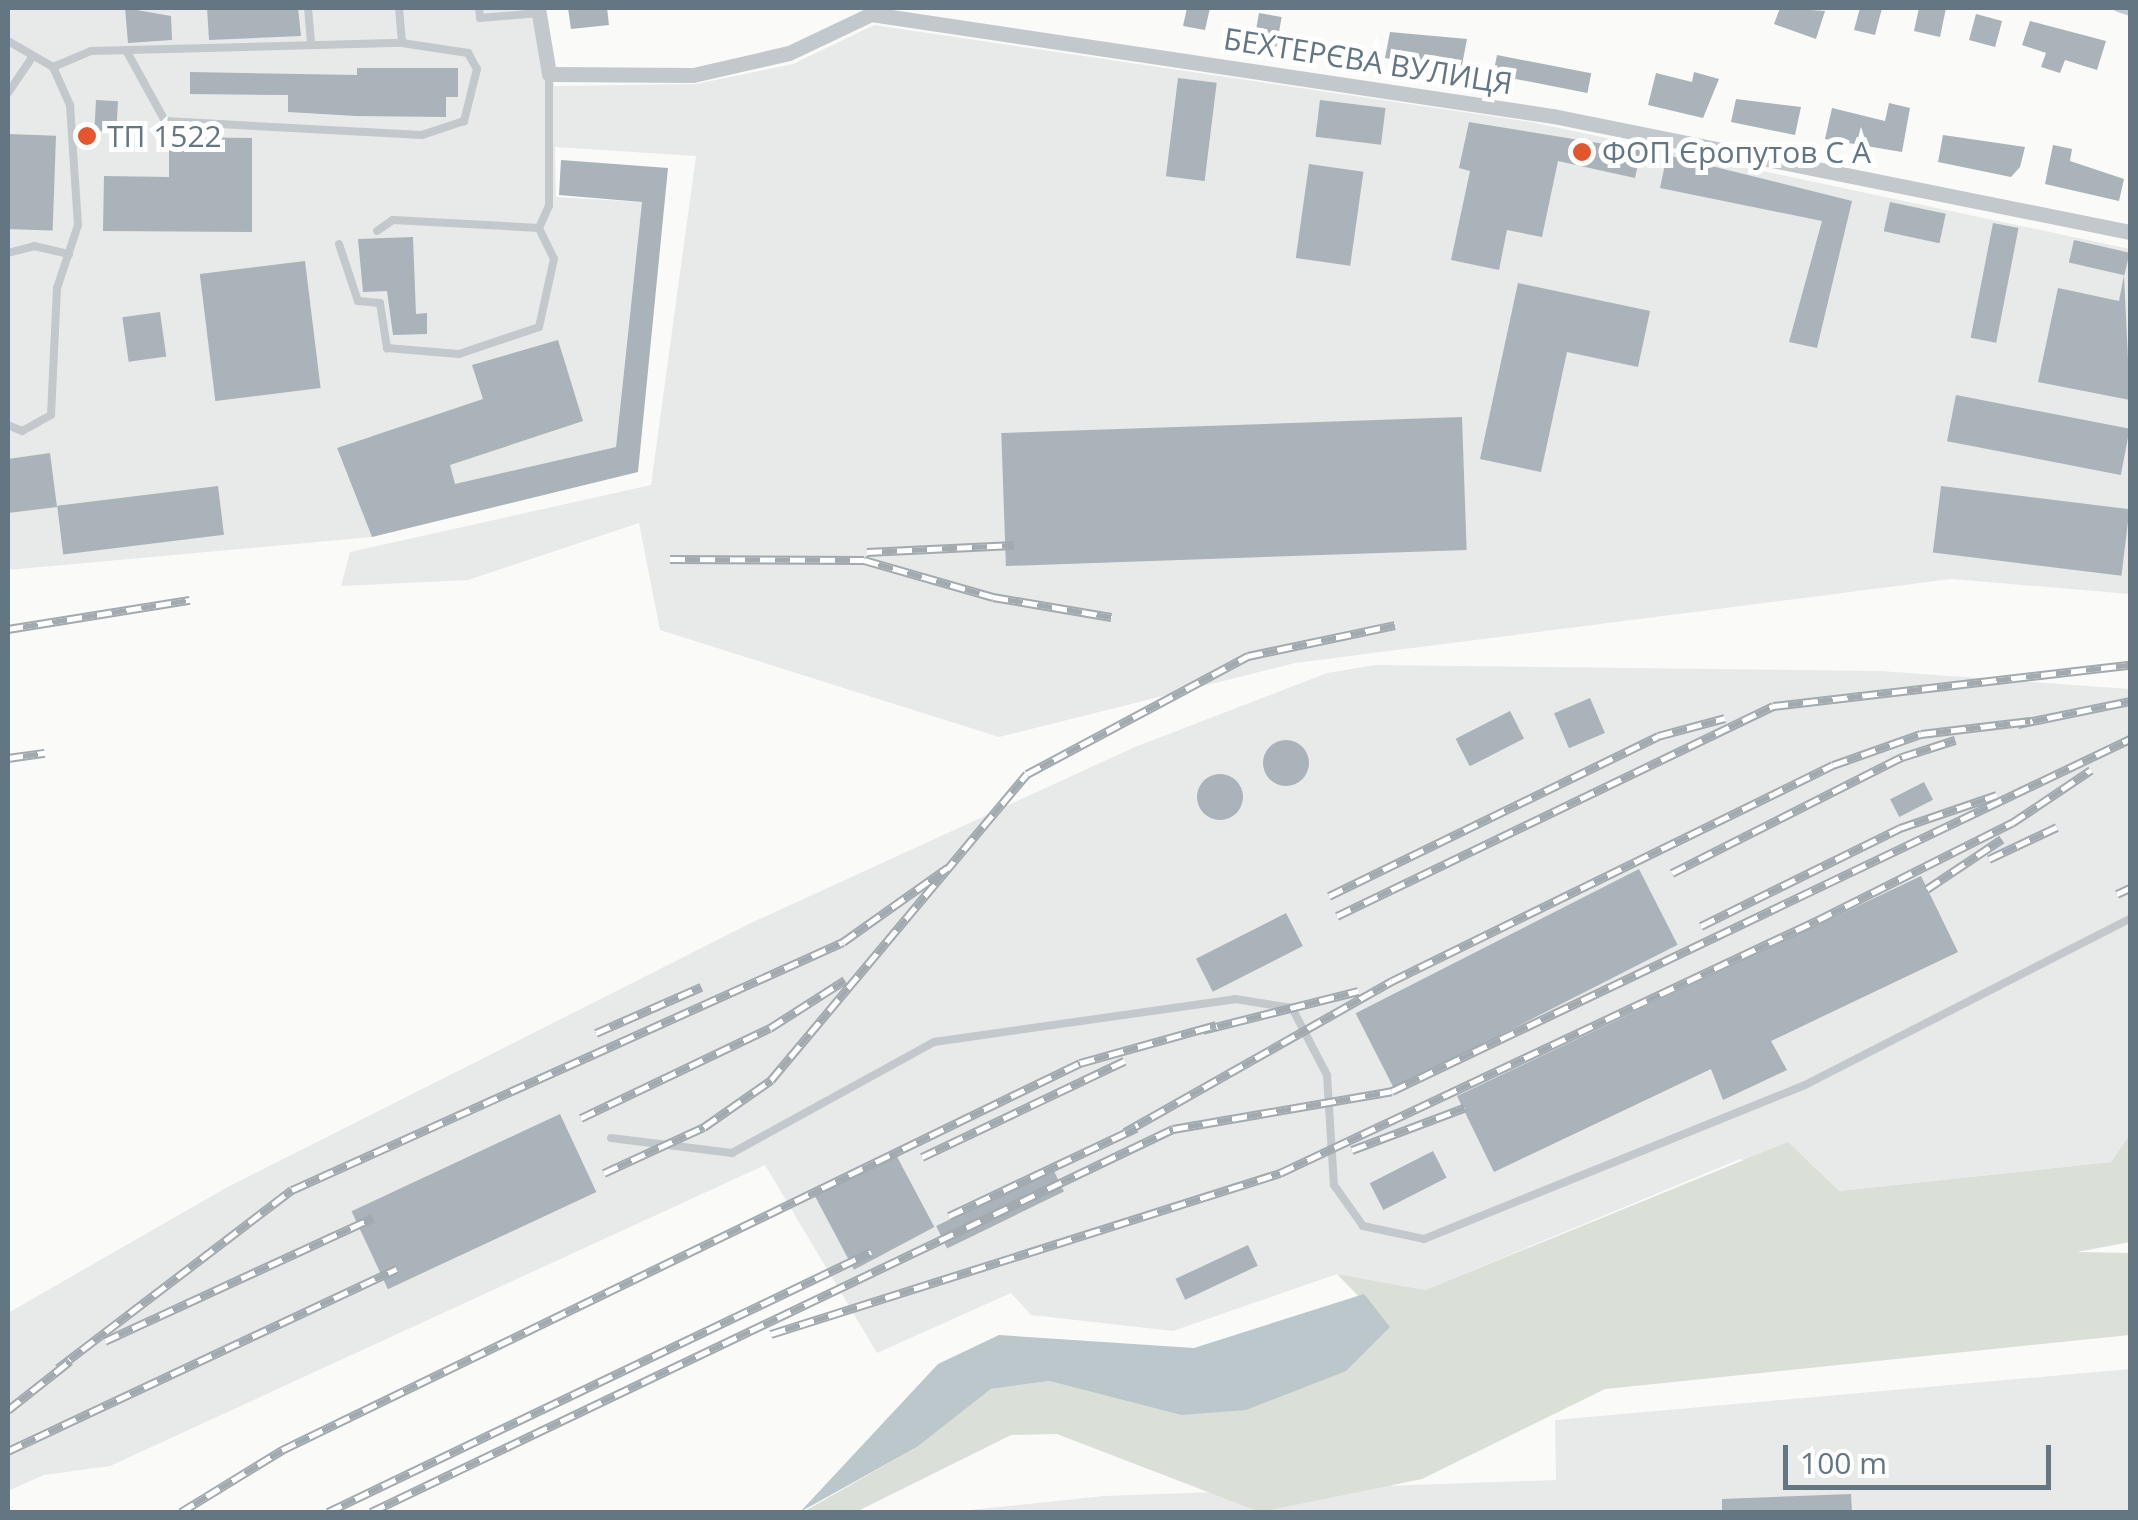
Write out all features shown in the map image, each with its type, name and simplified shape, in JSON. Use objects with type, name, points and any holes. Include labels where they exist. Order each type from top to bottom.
[{"type":"street","points":[[538,10],[549,74]]},
{"type":"street","name":"БЕХТЕРЄВА ВУЛИЦЯ","points":[[549,74],[693,75],[789,52],[871,14],[1553,116],[2130,232]]},
{"type":"lane","points":[[308,8],[311,46]]},
{"type":"lane","points":[[399,8],[402,43]]},
{"type":"lane","points":[[479,8],[480,18],[538,10]]},
{"type":"lane","points":[[2118,8],[2130,12]]},
{"type":"lane","points":[[8,41],[53,67],[70,105],[78,225],[58,288],[52,415],[22,431],[8,425]]},
{"type":"lane","points":[[53,67],[90,51],[126,50],[311,46],[402,43],[468,53],[477,68],[464,122],[422,135],[165,121],[126,50]]},
{"type":"lane","points":[[8,93],[33,56]]},
{"type":"lane","points":[[539,228],[549,206],[549,74]]},
{"type":"lane","points":[[377,231],[392,220],[539,228]]},
{"type":"lane","points":[[339,244],[358,301],[380,304],[387,348],[460,354],[540,326],[554,259],[539,228]]},
{"type":"lane","points":[[8,253],[34,246],[69,254]]},
{"type":"lane","points":[[611,1138],[732,1153],[934,1042],[1236,1000],[1292,1008],[1327,1075],[1334,1184],[1363,1226],[1424,1239],[1805,1086],[2130,920]]},
{"type":"shaded area","points":[[8,8],[543,8],[554,86],[696,84],[793,64],[874,25],[1531,122],[2130,249],[2130,594],[1951,579],[1295,663],[999,737],[660,630],[639,523],[468,580],[341,586],[350,552],[651,485],[696,156],[555,147],[556,197],[642,202],[616,447],[396,498],[371,436],[337,449],[372,537],[8,570]]},
{"type":"shaded area","points":[[1375,665],[1880,671],[2130,689],[2130,1134],[2111,1162],[1838,1191],[1740,1159],[1425,1290],[1337,1274],[1173,1331],[1031,1315],[1011,1293],[877,1353],[765,1165],[110,1466],[44,1475],[8,1491],[8,1313],[224,1189],[751,923],[1135,747],[1327,673]]},
{"type":"shaded area","points":[[2130,1134],[2130,1242],[2077,1252],[2130,1253],[2130,1335],[1605,1389],[1422,1479],[1260,1512],[1057,1434],[1011,1435],[856,1512],[803,1512],[917,1447],[991,1389],[1049,1381],[1181,1415],[1389,1328],[1337,1274],[1425,1290],[1788,1142],[1839,1191],[2111,1162]]},
{"type":"shaded area","points":[[1364,1294],[1390,1327],[1346,1371],[1246,1410],[1181,1415],[1049,1381],[991,1389],[917,1447],[800,1512],[938,1364],[999,1335],[1194,1348]]},
{"type":"shaded area","points":[[2130,1369],[2130,1512],[951,1512],[1104,1496],[1556,1480],[1555,1420]]},
{"type":"building","points":[[125,8],[171,16],[172,40],[128,43]]},
{"type":"building","points":[[207,8],[298,8],[301,36],[209,40]]},
{"type":"building","points":[[568,8],[607,8],[609,25],[571,29]]},
{"type":"building","points":[[1187,8],[1210,8],[1205,30],[1183,26]]},
{"type":"building","points":[[1780,8],[1825,11],[1816,39],[1774,24]]},
{"type":"building","points":[[1860,8],[1882,8],[1875,35],[1854,30]]},
{"type":"building","points":[[1919,8],[1946,8],[1940,37],[1914,31]]},
{"type":"building","points":[[1259,13],[1282,17],[1276,47],[1254,43]]},
{"type":"building","points":[[1976,14],[2002,21],[1995,47],[1969,40]]},
{"type":"building","points":[[2030,21],[2106,41],[2097,70],[2065,60],[2060,73],[2041,67],[2046,53],[2022,45]]},
{"type":"building","points":[[1390,32],[1467,39],[1461,70],[1385,58]]},
{"type":"building","points":[[1497,55],[1591,73],[1587,93],[1493,75]]},
{"type":"building","points":[[357,68],[458,68],[458,97],[446,97],[446,117],[356,116],[288,112],[288,95],[190,94],[190,72],[357,75]]},
{"type":"building","points":[[1694,72],[1719,79],[1703,118],[1648,105],[1656,73],[1692,82]]},
{"type":"building","points":[[1178,78],[1217,83],[1205,181],[1166,176]]},
{"type":"building","points":[[1736,99],[1801,107],[1795,135],[1731,122]]},
{"type":"building","points":[[96,100],[118,101],[116,132],[94,131]]},
{"type":"building","points":[[1320,100],[1386,108],[1381,145],[1315,137]]},
{"type":"building","points":[[1889,103],[1910,108],[1902,152],[1825,139],[1832,108],[1885,121]]},
{"type":"building","points":[[1469,122],[1641,150],[1635,178],[1558,161],[1542,237],[1507,230],[1499,270],[1451,260],[1470,171],[1459,168]]},
{"type":"building","points":[[8,134],[56,136],[53,231],[8,229]]},
{"type":"building","points":[[1943,135],[2025,147],[2020,167],[2011,177],[1938,162]]},
{"type":"building","points":[[169,137],[252,138],[252,232],[103,231],[104,176],[169,177]]},
{"type":"building","points":[[2053,145],[2072,149],[2070,161],[2124,179],[2119,201],[2045,184]]},
{"type":"building","points":[[1667,155],[1852,201],[1817,348],[1789,342],[1822,221],[1660,188]]},
{"type":"building","points":[[561,160],[668,168],[638,472],[372,537],[337,448],[483,399],[472,365],[558,340],[583,421],[450,465],[455,484],[616,447],[642,202],[559,195]]},
{"type":"building","points":[[1309,164],[1363,172],[1350,266],[1296,258]]},
{"type":"building","points":[[1890,202],[1946,214],[1940,243],[1884,231]]},
{"type":"building","points":[[1993,223],[2019,228],[1996,343],[1971,338]]},
{"type":"building","points":[[413,237],[416,314],[427,313],[427,334],[393,335],[387,291],[363,292],[358,239]]},
{"type":"building","points":[[2074,240],[2130,253],[2124,275],[2069,262]]},
{"type":"building","points":[[305,261],[321,388],[215,401],[200,274]]},
{"type":"building","points":[[2124,275],[2130,400],[2038,382],[2058,288],[2119,301]]},
{"type":"building","points":[[1518,283],[1650,311],[1638,367],[1567,352],[1541,472],[1480,459]]},
{"type":"building","points":[[160,312],[166,357],[129,362],[122,317]]},
{"type":"building","points":[[1956,395],[2130,429],[2121,475],[1947,441]]},
{"type":"building","points":[[1462,417],[1467,550],[1006,566],[1001,433]]},
{"type":"building","points":[[50,453],[57,507],[8,513],[8,459]]},
{"type":"building","points":[[218,486],[224,535],[63,554],[57,506]]},
{"type":"building","points":[[1941,486],[2130,509],[2121,576],[1933,553]]},
{"type":"building","points":[[1590,698],[1605,733],[1569,748],[1554,713]]},
{"type":"building","points":[[1510,711],[1524,739],[1470,766],[1456,739]]},
{"type":"building","points":[[1286,740],[1303,746],[1309,763],[1303,780],[1286,786],[1269,780],[1263,763],[1269,746]]},
{"type":"building","points":[[1220,774],[1237,780],[1243,797],[1237,814],[1220,820],[1203,814],[1197,797],[1203,780]]},
{"type":"building","points":[[1924,782],[1933,800],[1899,817],[1890,799]]},
{"type":"building","points":[[1639,869],[1678,945],[1394,1089],[1356,1013]]},
{"type":"building","points":[[1921,876],[1958,952],[1771,1041],[1787,1070],[1723,1100],[1711,1069],[1494,1172],[1457,1096]]},
{"type":"building","points":[[1286,913],[1303,946],[1213,992],[1196,959]]},
{"type":"building","points":[[560,1114],[596,1192],[388,1289],[352,1211]]},
{"type":"building","points":[[894,1151],[934,1227],[854,1270],[814,1194]]},
{"type":"building","points":[[1433,1151],[1447,1178],[1383,1210],[1370,1183]]},
{"type":"building","points":[[1053,1169],[1064,1191],[947,1248],[936,1226]]},
{"type":"building","points":[[1248,1245],[1258,1266],[1185,1300],[1175,1279]]},
{"type":"building","points":[[1851,1494],[1852,1512],[1722,1512],[1722,1499]]},
{"type":"railway","points":[[867,552],[1014,545]]},
{"type":"railway","points":[[670,559],[864,560],[993,597],[1111,617]]},
{"type":"railway","points":[[8,629],[190,600]]},
{"type":"railway","points":[[604,1173],[704,1127],[771,1080],[1027,774],[1248,656],[1395,625]]},
{"type":"railway","points":[[1337,916],[1773,706],[2130,665]]},
{"type":"railway","points":[[2018,724],[2130,701]]},
{"type":"railway","points":[[1329,896],[1658,736],[1725,718]]},
{"type":"railway","points":[[1125,1132],[1392,981],[1833,765],[1921,734],[2030,721]]},
{"type":"railway","points":[[371,1512],[1173,1129],[1392,1091],[2130,739]]},
{"type":"railway","points":[[1672,873],[1902,757],[1955,740]]},
{"type":"railway","points":[[8,758],[45,753]]},
{"type":"railway","points":[[771,1334],[1280,1173],[1818,920],[2012,823],[2091,770]]},
{"type":"railway","points":[[1701,926],[1900,828],[1997,795]]},
{"type":"railway","points":[[1989,859],[2057,827]]},
{"type":"railway","points":[[1927,889],[2002,839]]},
{"type":"railway","points":[[58,1368],[292,1190],[843,942],[947,868]]},
{"type":"railway","points":[[2117,894],[2130,888]]},
{"type":"railway","points":[[581,1118],[770,1028],[845,980]]},
{"type":"railway","points":[[596,1033],[701,987]]},
{"type":"railway","points":[[1203,1030],[1358,991]]},
{"type":"railway","points":[[181,1512],[282,1450],[1080,1063],[1216,1025]]},
{"type":"railway","points":[[922,1157],[1124,1061]]},
{"type":"railway","points":[[1352,1150],[1464,1108]]},
{"type":"railway","points":[[949,1216],[1136,1128]]},
{"type":"railway","points":[[105,1341],[373,1218]]},
{"type":"railway","points":[[328,1512],[871,1252]]},
{"type":"railway","points":[[8,1451],[397,1269]]},
{"type":"railway","points":[[8,1410],[70,1361]]},
{"type":"place","name":"ТП 1522","points":[[87,136]]},
{"type":"place","name":"ФОП Єропутов С А","points":[[1582,152]]}]
